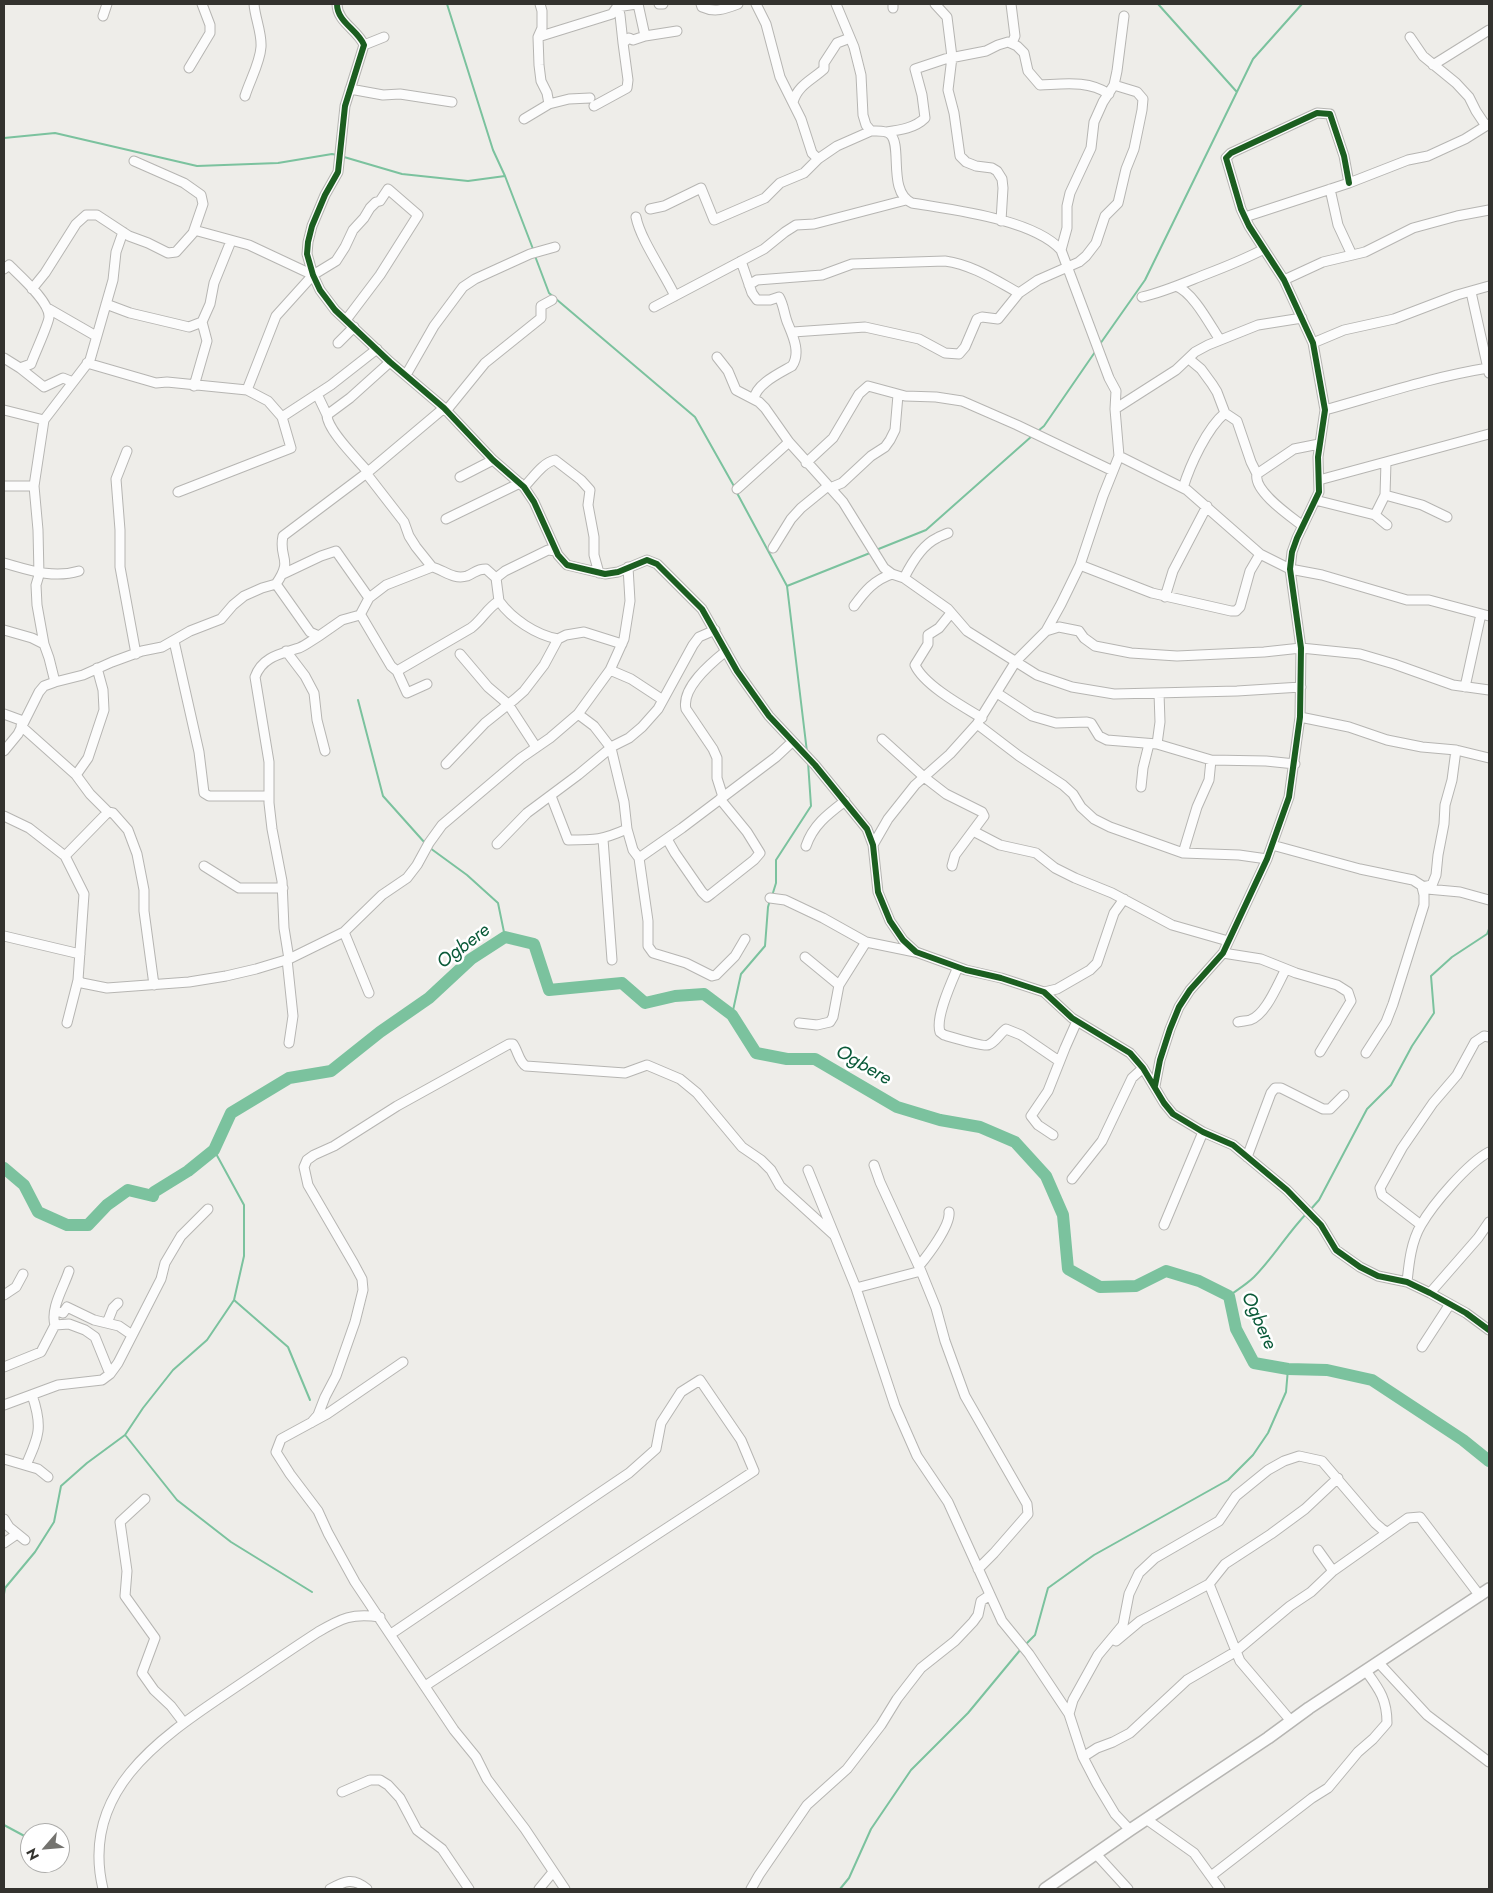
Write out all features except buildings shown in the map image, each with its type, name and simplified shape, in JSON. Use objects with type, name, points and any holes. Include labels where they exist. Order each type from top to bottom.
[{"type":"main road","points":[[1050,1888],[1146,1819],[1366,1670],[1484,1593]]},
{"type":"street","points":[[102,16],[108,4]]},
{"type":"street","points":[[189,68],[210,33],[210,25],[202,4]]},
{"type":"street","points":[[245,96],[262,45],[254,4]]},
{"type":"street","points":[[337,4],[337,10],[342,18],[361,37],[364,46],[345,106],[338,172],[325,195],[312,226],[308,242],[307,254],[320,290],[335,310],[445,410],[492,460],[522,485],[534,502],[556,551],[567,565],[605,574],[647,560],[658,564],[702,609],[737,670],[769,716],[815,765],[866,829],[873,844],[878,892],[890,921],[903,940],[916,952]]},
{"type":"street","points":[[540,4],[542,28],[538,37],[539,65],[541,81],[547,93],[549,104]]},
{"type":"street","points":[[617,5],[637,4],[646,36]]},
{"type":"street","points":[[701,4],[702,7],[713,11],[738,4]]},
{"type":"street","points":[[756,4],[766,24],[780,77],[801,119],[812,153],[818,159]]},
{"type":"street","points":[[836,4],[854,47],[861,75],[863,115],[866,125],[871,131]]},
{"type":"street","points":[[935,4],[947,17],[952,57],[948,90],[954,113],[960,156],[966,162],[997,171],[1002,179],[1003,188],[1001,221]]},
{"type":"street","points":[[1011,4],[1015,36],[1012,43]]},
{"type":"street","points":[[538,37],[612,14],[617,5]]},
{"type":"street","points":[[524,119],[549,104],[569,99],[592,102],[627,88],[628,80],[622,25],[617,5]]},
{"type":"street","points":[[1061,250],[1067,228],[1067,206],[1070,193],[1090,148],[1094,122],[1103,102],[1114,85],[1124,16]]},
{"type":"street","points":[[1433,66],[1489,30]]},
{"type":"street","points":[[623,43],[629,38],[633,40],[677,31]]},
{"type":"street","points":[[364,46],[384,36]]},
{"type":"street","points":[[1245,217],[1349,183],[1408,160],[1428,156],[1448,148],[1488,125],[1476,111],[1469,97],[1456,83],[1423,56],[1410,37]]},
{"type":"street","points":[[792,102],[795,93],[824,69],[824,63],[837,43],[850,38]]},
{"type":"street","points":[[650,210],[664,206],[701,188],[714,220],[765,198],[780,183],[804,173],[818,159],[837,146],[871,131],[886,132],[919,124],[925,118],[922,95],[914,69],[952,57],[978,53],[998,45],[1012,43],[1024,53],[1028,71],[1040,85],[1090,85],[1100,88],[1109,94]]},
{"type":"street","points":[[793,332],[865,327],[919,339],[945,353],[959,354],[977,318],[998,319],[1019,293],[1038,280],[1078,262],[1086,256],[1096,243],[1105,216],[1118,203],[1126,169],[1134,149],[1142,110],[1143,99],[1137,92],[1114,85]]},
{"type":"street","points":[[350,89],[383,95],[400,94],[452,102]]},
{"type":"street","points":[[1155,1086],[1160,1060],[1179,1007],[1190,990],[1223,952],[1267,859],[1289,797],[1295,764],[1301,687],[1301,648],[1290,569],[1292,552],[1319,492],[1319,444],[1325,410],[1313,343],[1284,280],[1245,217],[1226,158],[1228,155],[1317,113],[1330,114],[1344,156],[1349,183]]},
{"type":"street","points":[[886,132],[891,135],[894,141],[898,179],[902,194],[906,200]]},
{"type":"street","points":[[32,289],[45,273],[76,224],[86,215],[97,215],[123,232],[168,253],[176,252],[181,248],[193,233],[203,204],[202,195],[184,183],[134,161]]},
{"type":"street","points":[[247,390],[276,316],[313,275],[336,261],[345,248],[353,230],[370,208],[380,201],[388,189],[418,215],[380,274],[346,320]]},
{"type":"street","points":[[1330,189],[1338,225],[1352,255]]},
{"type":"street","points":[[654,307],[764,249],[796,225],[814,224],[906,200],[979,214],[1024,228],[1054,242],[1061,250],[1109,378],[1116,391],[1115,409],[1118,456],[1080,565],[1046,631],[1016,661],[980,721],[950,754],[915,785],[888,819],[873,844]]},
{"type":"street","points":[[1284,280],[1323,262],[1374,248],[1413,228],[1457,216],[1489,210]]},
{"type":"street","points":[[636,217],[675,296]]},
{"type":"street","points":[[194,230],[249,245],[313,275]]},
{"type":"street","points":[[55,682],[50,658],[44,644],[37,605],[36,585],[39,572],[38,530],[34,486],[44,420],[90,360],[113,280],[116,252],[123,232]]},
{"type":"street","points":[[194,386],[206,342],[202,322],[210,304],[214,283],[231,241]]},
{"type":"street","points":[[406,375],[434,326],[463,287],[475,279],[522,258],[555,247]]},
{"type":"street","points":[[1142,296],[1156,294],[1249,257],[1264,249]]},
{"type":"street","points":[[741,261],[749,286],[757,300],[770,300],[779,296],[793,332],[796,361],[755,393],[754,399]]},
{"type":"street","points":[[749,286],[757,280],[822,275],[852,264],[945,261],[960,263],[988,275],[1019,293]]},
{"type":"street","points":[[5,264],[32,289],[48,309],[96,336]]},
{"type":"street","points":[[1176,286],[1182,288],[1193,300],[1220,340]]},
{"type":"street","points":[[1313,343],[1344,330],[1394,319],[1457,295],[1489,286]]},
{"type":"street","points":[[1325,410],[1419,382],[1449,375],[1489,371],[1471,292]]},
{"type":"street","points":[[4,751],[18,734],[39,692],[44,686],[83,675],[136,654],[162,647],[190,631],[221,619],[244,596],[276,584],[283,574],[286,564],[282,542],[283,536],[367,473],[445,410],[485,363],[541,318],[541,306],[552,300]]},
{"type":"street","points":[[106,304],[130,313],[189,326],[202,322]]},
{"type":"street","points":[[20,368],[31,364],[50,319],[48,309]]},
{"type":"street","points":[[1115,409],[1176,370],[1195,352],[1258,325],[1302,318]]},
{"type":"street","points":[[338,343],[354,327]]},
{"type":"street","points":[[282,417],[317,394],[377,349]]},
{"type":"street","points":[[717,357],[728,371],[736,390],[754,399],[765,408],[806,463],[843,502],[884,568],[892,574],[904,578],[951,613],[967,631],[1037,675],[1072,687],[1114,694],[1301,687]]},
{"type":"street","points":[[4,358],[44,387],[63,378],[73,382]]},
{"type":"street","points":[[1189,359],[1201,369],[1212,384],[1225,413],[1237,421],[1251,462],[1258,474]]},
{"type":"street","points":[[327,415],[350,398],[390,362]]},
{"type":"street","points":[[87,363],[156,383],[167,382],[247,390],[268,401],[282,417],[291,448],[178,492]]},
{"type":"street","points":[[806,463],[832,438],[864,388],[868,386],[898,395],[936,397],[962,401],[1018,425],[1113,471]]},
{"type":"street","points":[[317,394],[327,415],[327,421],[404,522],[409,536],[432,567]]},
{"type":"street","points":[[773,548],[791,519],[801,508],[829,487],[842,483],[871,456],[885,447],[895,430],[898,395]]},
{"type":"street","points":[[4,410],[44,420]]},
{"type":"street","points":[[1183,488],[1188,470],[1200,451],[1208,433],[1225,413]]},
{"type":"street","points":[[1319,480],[1489,434]]},
{"type":"street","points":[[737,489],[789,442]]},
{"type":"street","points":[[1303,526],[1259,488],[1256,479],[1258,474],[1294,449],[1319,444]]},
{"type":"street","points":[[127,452],[116,479],[120,530],[120,567],[136,654]]},
{"type":"street","points":[[1118,456],[1183,488],[1207,506],[1260,554],[1290,569],[1322,575],[1407,600],[1429,600],[1485,615],[1465,687]]},
{"type":"street","points":[[460,478],[492,460]]},
{"type":"street","points":[[446,519],[522,485],[552,460],[555,460],[581,480],[590,490],[588,505],[594,537],[594,555],[599,573]]},
{"type":"street","points":[[1375,515],[1385,495],[1386,462]]},
{"type":"street","points":[[4,486],[34,486]]},
{"type":"street","points":[[1385,495],[1422,505],[1447,517]]},
{"type":"street","points":[[1315,500],[1375,515],[1387,526]]},
{"type":"street","points":[[1165,596],[1173,571],[1207,506]]},
{"type":"street","points":[[904,578],[918,555],[936,538],[948,533]]},
{"type":"street","points":[[496,578],[505,571],[548,550],[556,551]]},
{"type":"street","points":[[283,574],[336,551],[369,598]]},
{"type":"street","points":[[1080,565],[1125,584],[1165,596],[1236,611],[1242,602],[1250,572],[1260,554]]},
{"type":"street","points":[[4,563],[60,575],[79,571]]},
{"type":"street","points":[[289,1043],[292,1016],[284,928],[283,888],[272,829],[269,796],[269,762],[255,677],[258,669],[263,663],[274,656],[306,644],[342,620],[360,615],[369,598],[386,585],[432,567],[457,577],[467,576],[477,569],[486,569],[496,578],[499,601],[505,610],[546,637],[558,639]]},
{"type":"street","points":[[78,980],[82,983],[107,988],[189,982],[231,975],[288,959],[344,932],[382,895],[407,878],[442,825],[514,764],[578,714],[610,670],[622,644],[630,601],[628,567]]},
{"type":"street","points":[[854,606],[868,588],[880,578],[892,574]]},
{"type":"street","points":[[276,584],[310,632],[319,636]]},
{"type":"street","points":[[397,671],[477,624],[491,606],[499,601]]},
{"type":"street","points":[[951,613],[938,628],[928,635],[928,644],[915,665],[919,674],[980,721],[1019,756],[1063,785],[1073,794],[1081,807],[1094,819],[1110,827],[1183,853],[1239,855],[1267,859]]},
{"type":"street","points":[[360,615],[391,666],[397,671],[407,693],[427,684]]},
{"type":"street","points":[[1046,631],[1059,627],[1079,632],[1095,646],[1131,653],[1177,656],[1301,648],[1360,654],[1453,685],[1489,690]]},
{"type":"street","points":[[4,630],[32,638],[44,644]]},
{"type":"street","points":[[497,844],[527,813],[611,748],[642,727],[663,700],[693,645],[699,637],[714,630]]},
{"type":"street","points":[[446,764],[485,723],[524,691],[544,665],[558,639],[566,635],[584,632],[622,644]]},
{"type":"street","points":[[174,641],[199,752],[202,790],[206,796],[269,796]]},
{"type":"street","points":[[667,839],[702,892],[707,896],[754,860],[760,853],[747,832],[721,798],[717,778],[717,758],[684,703],[690,687],[726,650]]},
{"type":"street","points":[[286,651],[305,676],[314,692],[317,720],[326,750]]},
{"type":"street","points":[[460,654],[488,687],[508,704],[536,748]]},
{"type":"street","points":[[76,775],[88,758],[104,710],[103,690],[97,668]]},
{"type":"street","points":[[610,670],[631,679],[663,700]]},
{"type":"street","points":[[1141,786],[1143,768],[1160,722],[1159,693]]},
{"type":"street","points":[[997,694],[1032,716],[1056,722],[1091,723],[1099,736],[1107,740],[1153,744],[1211,760],[1266,761],[1295,764]]},
{"type":"street","points":[[4,714],[22,724],[76,775],[90,794],[108,812],[113,813],[128,830],[137,854],[144,890],[144,911],[154,985]]},
{"type":"street","points":[[578,714],[594,726],[611,748],[624,802],[627,829],[633,850],[639,858],[648,921],[648,946],[653,953],[686,964],[712,976],[716,975],[735,956],[745,939]]},
{"type":"street","points":[[1300,717],[1349,727],[1388,740],[1422,747],[1456,750],[1489,758]]},
{"type":"street","points":[[882,739],[946,794],[982,812],[983,819],[955,855],[952,866]]},
{"type":"street","points":[[639,858],[776,757],[792,742]]},
{"type":"street","points":[[1422,887],[1432,885],[1436,875],[1445,805],[1452,780],[1456,750]]},
{"type":"street","points":[[1183,853],[1197,807],[1209,780],[1211,760]]},
{"type":"street","points":[[551,796],[568,840],[603,839],[627,829]]},
{"type":"street","points":[[806,846],[810,833],[823,817],[845,801]]},
{"type":"street","points":[[65,856],[108,812]]},
{"type":"street","points":[[4,816],[29,828],[65,856],[85,899],[78,980],[67,1022]]},
{"type":"street","points":[[973,831],[1000,845],[1036,853],[1055,868],[1124,899],[1172,925],[1228,941]]},
{"type":"street","points":[[603,839],[612,960]]},
{"type":"street","points":[[1272,845],[1360,869],[1413,880],[1427,889],[1460,892],[1489,900]]},
{"type":"street","points":[[204,866],[239,888],[283,888]]},
{"type":"street","points":[[1366,1054],[1386,1022],[1399,987],[1424,905],[1422,887]]},
{"type":"street","points":[[770,898],[785,900],[823,918],[866,942],[916,952],[958,967],[1044,992],[1078,1021],[1130,1053],[1143,1068],[1164,1103],[1173,1114],[1203,1132],[1233,1145],[1287,1190],[1321,1225],[1336,1250],[1360,1267],[1378,1276],[1408,1282],[1430,1293],[1466,1312],[1489,1330]]},
{"type":"street","points":[[1044,992],[1057,989],[1090,970],[1097,963],[1114,913],[1124,899]]},
{"type":"street","points":[[344,932],[369,993]]},
{"type":"street","points":[[4,936],[80,954]]},
{"type":"street","points":[[798,1024],[817,1025],[830,1022],[833,1017],[838,985],[866,942]]},
{"type":"street","points":[[1223,952],[1261,960],[1337,985],[1350,995],[1350,1001],[1320,1052]]},
{"type":"street","points":[[805,957],[838,985]]},
{"type":"street","points":[[958,967],[945,1000],[940,1032],[944,1035],[984,1046],[993,1042],[1006,1028],[1059,1061]]},
{"type":"street","points":[[1238,1022],[1251,1020],[1260,1014],[1286,969]]},
{"type":"street","points":[[1054,1135],[1038,1125],[1031,1116],[1048,1091],[1059,1061],[1078,1021]]},
{"type":"street","points":[[1421,1226],[1382,1195],[1380,1188],[1402,1148],[1433,1103],[1457,1075],[1475,1042],[1484,1036],[1489,1037]]},
{"type":"street","points":[[311,1423],[318,1415],[336,1376],[355,1322],[363,1290],[362,1279],[308,1185],[304,1168],[307,1160],[334,1146],[397,1106],[509,1044],[513,1044],[522,1064],[526,1066],[625,1073],[647,1065],[680,1079],[697,1093],[742,1147],[761,1160],[771,1170],[780,1186],[835,1236]]},
{"type":"street","points":[[1072,1179],[1102,1141],[1132,1078],[1143,1068]]},
{"type":"street","points":[[1247,1157],[1271,1092],[1276,1088],[1281,1088],[1323,1109],[1330,1109],[1344,1095]]},
{"type":"street","points":[[1164,1225],[1203,1132]]},
{"type":"street","points":[[1408,1282],[1409,1263],[1414,1242],[1421,1226],[1459,1177],[1479,1157],[1489,1152]]},
{"type":"street","points":[[874,1165],[936,1308],[945,1341],[965,1396],[1029,1510],[1028,1514],[1004,1542],[978,1569]]},
{"type":"street","points":[[808,1170],[856,1288],[895,1406],[918,1456],[948,1502],[1002,1621],[1029,1654],[1069,1714],[1083,1757],[1097,1784],[1116,1814],[1130,1830]]},
{"type":"street","points":[[4,1405],[58,1385],[102,1380],[110,1374],[118,1363],[161,1279],[165,1263],[181,1236],[208,1208]]},
{"type":"street","points":[[856,1288],[920,1268],[946,1228],[950,1217],[949,1212]]},
{"type":"street","points":[[1430,1293],[1478,1238],[1489,1222]]},
{"type":"street","points":[[4,1367],[41,1352],[55,1325],[53,1317],[70,1271]]},
{"type":"street","points":[[4,1295],[16,1288],[23,1274]]},
{"type":"street","points":[[106,1323],[118,1304]]},
{"type":"street","points":[[1422,1347],[1450,1304]]},
{"type":"street","points":[[55,1310],[63,1313],[67,1307],[94,1320],[119,1326],[132,1335]]},
{"type":"street","points":[[55,1325],[69,1324],[85,1330],[95,1337],[110,1374]]},
{"type":"street","points":[[403,1362],[327,1414],[281,1440],[276,1452],[318,1511],[328,1533],[356,1582],[390,1634],[454,1730],[476,1757],[487,1779],[565,1889]]},
{"type":"street","points":[[390,1634],[629,1472],[656,1449],[661,1424],[681,1392],[700,1380],[740,1440],[754,1471],[425,1686]]},
{"type":"street","points":[[26,1465],[39,1429],[38,1414],[32,1395]]},
{"type":"street","points":[[1069,1714],[1073,1700],[1098,1655],[1123,1625],[1129,1594],[1139,1573],[1155,1558],[1219,1521],[1236,1496],[1268,1470],[1284,1461],[1299,1456],[1322,1461],[1382,1530],[1387,1532]]},
{"type":"street","points":[[4,1459],[38,1469],[48,1477]]},
{"type":"street","points":[[1098,1655],[1140,1621],[1209,1584],[1226,1564],[1305,1509],[1338,1478]]},
{"type":"street","points":[[144,1499],[120,1522],[127,1571],[125,1596],[155,1638],[142,1673],[154,1690],[171,1706],[184,1723]]},
{"type":"street","points":[[1083,1757],[1130,1732],[1187,1680],[1235,1652],[1290,1606],[1311,1592],[1333,1571],[1408,1518],[1420,1517],[1484,1593]]},
{"type":"street","points":[[4,1519],[8,1527],[25,1540]]},
{"type":"street","points":[[4,1544],[17,1534]]},
{"type":"street","points":[[1318,1550],[1333,1571]]},
{"type":"street","points":[[1209,1584],[1229,1632],[1235,1652],[1255,1680],[1291,1721]]},
{"type":"street","points":[[751,1889],[807,1804],[847,1769],[881,1725],[897,1699],[922,1668],[955,1642],[978,1615],[981,1601],[990,1596]]},
{"type":"street","points":[[102,1889],[98,1869],[99,1840],[110,1804],[124,1779],[154,1746],[184,1723],[340,1619],[363,1615],[380,1617]]},
{"type":"street","points":[[1378,1662],[1427,1715],[1489,1762]]},
{"type":"street","points":[[1211,1876],[1312,1798],[1328,1788],[1358,1752],[1373,1740],[1387,1723],[1386,1703],[1366,1670]]},
{"type":"street","points":[[342,1792],[370,1780],[380,1780],[388,1785],[400,1798],[417,1830],[442,1849],[469,1889]]},
{"type":"street","points":[[1146,1819],[1194,1853],[1220,1889]]},
{"type":"street","points":[[1096,1854],[1128,1889]]},
{"type":"street","points":[[539,1889],[553,1872]]},
{"type":"street","points":[[330,1889],[345,1881],[356,1882],[367,1889]]},
{"type":"waterway","points":[[447,4],[493,150],[533,249]]},
{"type":"waterway","points":[[1158,4],[1236,91]]},
{"type":"waterway","points":[[1100,344],[1145,280],[1253,59],[1302,4]]},
{"type":"waterway","points":[[4,138],[55,133],[197,166],[278,163],[332,154],[337,155]]},
{"type":"waterway","points":[[344,157],[402,174],[468,181],[505,176]]},
{"type":"waterway","points":[[535,256],[549,293],[695,417],[735,488]]},
{"type":"waterway","points":[[1038,431],[1044,426],[1095,352]]},
{"type":"waterway","points":[[876,550],[926,530],[1032,436]]},
{"type":"waterway","points":[[737,493],[787,586],[807,752]]},
{"type":"waterway","points":[[787,586],[870,553]]},
{"type":"waterway","points":[[358,700],[383,796],[425,843]]},
{"type":"waterway","points":[[772,896],[776,883],[776,860],[811,806],[808,762]]},
{"type":"waterway","points":[[430,848],[467,875],[498,903],[505,937]]},
{"type":"waterway","points":[[732,1015],[741,974],[765,946],[770,900]]},
{"type":"waterway","points":[[1311,1209],[1319,1200],[1367,1109],[1391,1085],[1412,1046],[1434,1013],[1431,976],[1452,957],[1487,934],[1489,929]]},
{"type":"waterway","name":"Ogbere","points":[[4,1168],[24,1185],[38,1212],[67,1225],[88,1225],[107,1205],[128,1190],[153,1196],[154,1192],[188,1171],[214,1150],[231,1113],[289,1078],[331,1071],[380,1032],[429,998],[471,959],[505,937],[534,944],[549,990],[622,983],[645,1003],[675,996],[704,994],[732,1015],[756,1053],[787,1059],[815,1059],[897,1107],[940,1120],[980,1127],[1015,1142],[1046,1176],[1063,1215],[1068,1269],[1100,1287],[1136,1286],[1166,1271],[1199,1281],[1229,1296],[1236,1329],[1254,1363],[1288,1369],[1327,1370],[1372,1380],[1463,1440],[1489,1461]]},
{"type":"waterway","points":[[4,1594],[5,1588],[35,1552],[54,1522],[61,1486],[87,1463],[125,1435],[143,1408],[173,1370],[207,1340],[234,1300],[244,1256],[244,1205],[214,1150]]},
{"type":"waterway","points":[[1229,1296],[1261,1270],[1306,1214]]},
{"type":"waterway","points":[[234,1300],[288,1347],[310,1400]]},
{"type":"waterway","points":[[1026,1644],[1035,1635],[1048,1588],[1094,1555],[1228,1480],[1253,1455],[1268,1433],[1286,1392],[1288,1369]]},
{"type":"waterway","points":[[126,1436],[177,1500],[231,1542],[312,1592]]},
{"type":"waterway","points":[[840,1889],[849,1878],[871,1829],[911,1770],[968,1713],[1021,1649]]},
{"type":"waterway","points":[[4,1825],[20,1834]]},
{"type":"cycle path","points":[[337,4],[340,16],[364,45],[345,106],[338,172],[325,195],[312,226],[307,254],[320,290],[335,310],[390,362],[444,408],[493,460],[524,487],[534,502],[558,555],[567,565],[605,574],[618,572],[647,560],[657,564],[702,609],[737,671],[769,716],[815,765],[867,829],[873,845],[878,892],[890,921],[903,940],[916,952],[966,970],[1001,978],[1044,992],[1072,1018],[1130,1053],[1143,1068],[1164,1103],[1173,1114],[1203,1132],[1233,1145],[1287,1190],[1321,1225],[1336,1250],[1360,1267],[1378,1276],[1407,1282],[1430,1293],[1466,1313],[1489,1330]]},
{"type":"cycle path","points":[[1155,1086],[1160,1060],[1179,1007],[1190,990],[1223,953],[1267,859],[1289,797],[1300,717],[1301,648],[1290,569],[1292,552],[1297,538],[1319,492],[1318,457],[1325,410],[1313,343],[1284,280],[1249,226],[1241,209],[1226,158],[1231,153],[1317,113],[1330,114],[1344,156],[1349,183]]}]
